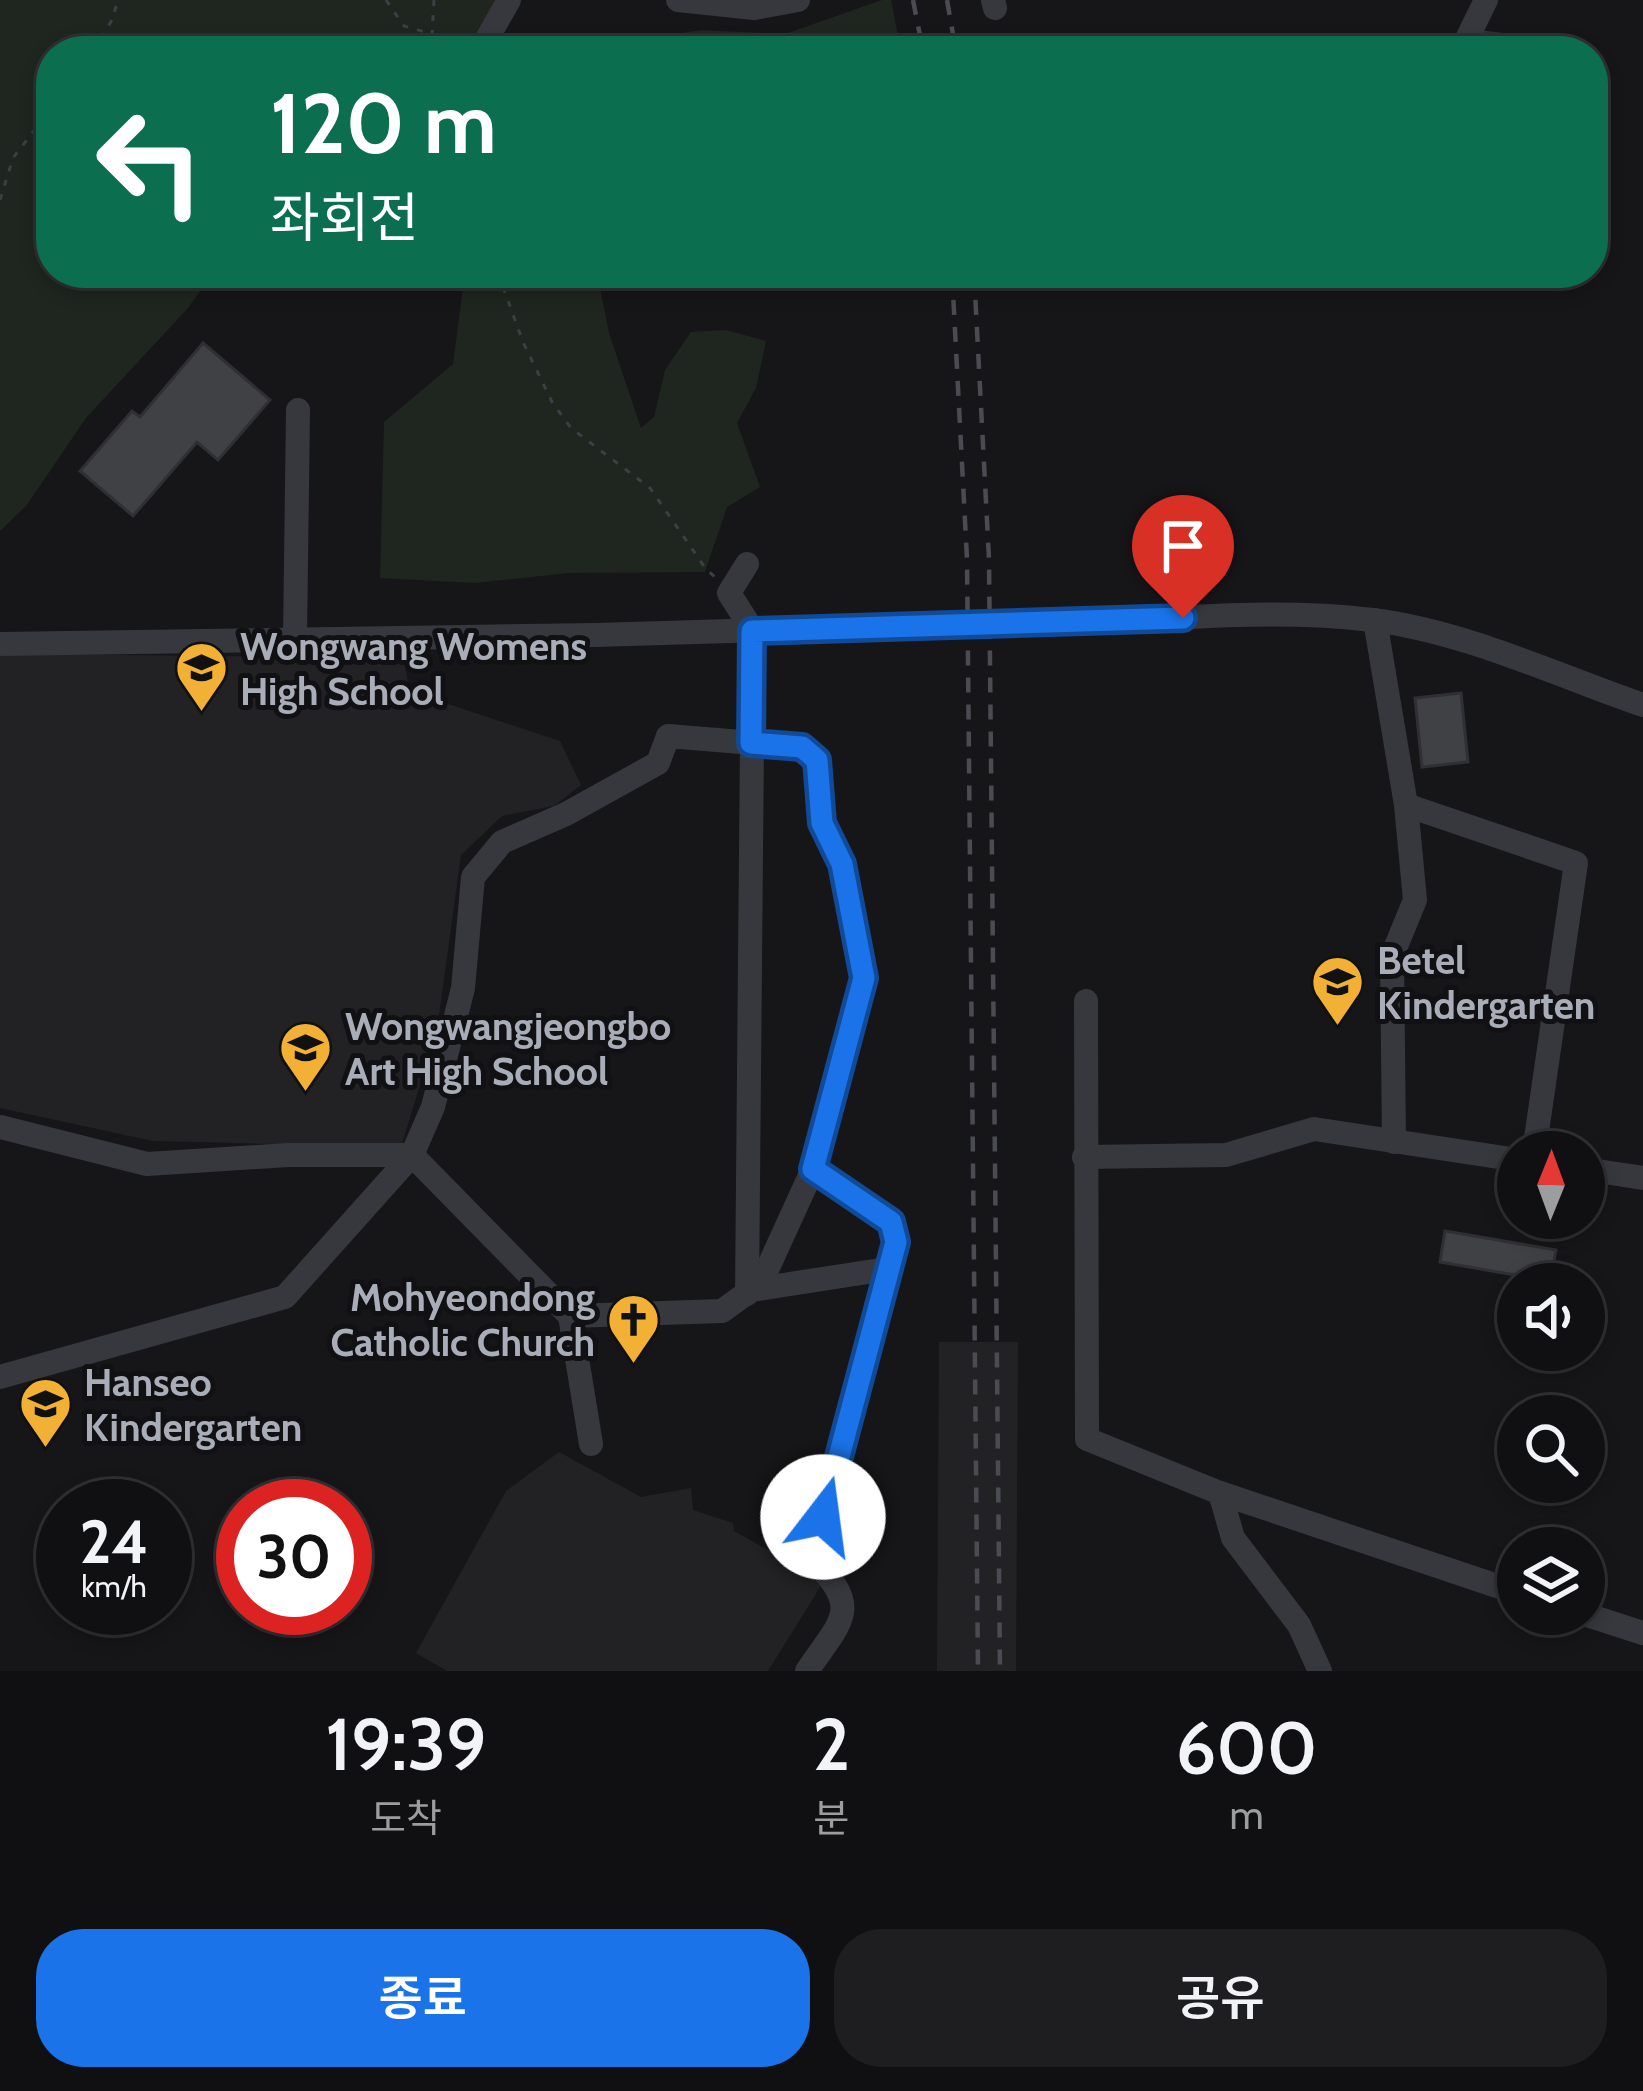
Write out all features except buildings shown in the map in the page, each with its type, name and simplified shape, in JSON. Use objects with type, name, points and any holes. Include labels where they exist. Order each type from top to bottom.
[{"type":"street","points":[[488,36],[509,0]]},
{"type":"street","points":[[678,0],[754,8],[798,0]]},
{"type":"street","points":[[1468,36],[1486,0]]},
{"type":"street","points":[[295,638],[298,410]]},
{"type":"street","points":[[747,564],[731,590],[752,631],[749,1292]]},
{"type":"street","points":[[0,644],[1322,616],[1375,620],[1460,641],[1643,705]]},
{"type":"street","points":[[1375,620],[1406,805],[1415,900],[1392,956],[1394,1142]]},
{"type":"street","points":[[0,1377],[286,1297],[412,1155],[433,1107],[463,988],[472,877],[502,842],[566,814],[658,763],[668,736],[802,747],[817,760],[822,823],[842,864],[864,978],[813,1169],[766,1272],[749,1292],[722,1311],[570,1316]]},
{"type":"street","points":[[1406,805],[1576,863],[1537,1131]]},
{"type":"street","points":[[1086,1001],[1088,1438],[1220,1493],[1497,1586]]},
{"type":"street","points":[[0,1127],[147,1164],[288,1155],[412,1155],[570,1316],[591,1444]]},
{"type":"street","points":[[1084,1157],[1226,1155],[1314,1130],[1497,1157]]},
{"type":"street","points":[[807,1671],[842,1620],[844,1600],[812,1558],[896,1242],[891,1222],[813,1169]]},
{"type":"street","points":[[1605,1172],[1643,1178]]},
{"type":"street","points":[[749,1292],[887,1269]]},
{"type":"street","points":[[1220,1493],[1233,1538],[1299,1625],[1320,1671]]},
{"type":"street","points":[[1605,1621],[1643,1633]]},
{"type":"path","points":[[102,36],[118,0]]},
{"type":"path","points":[[386,0],[404,26],[429,33]]},
{"type":"path","points":[[429,36],[434,0]]},
{"type":"path","points":[[0,200],[13,158],[36,134]]},
{"type":"path","points":[[504,288],[536,371],[571,428],[650,488],[706,569],[731,590]]},
{"type":"shaded area","points":[[0,0],[497,0],[505,36],[36,36],[36,288],[202,288],[86,418],[26,506],[0,531]]},
{"type":"shaded area","points":[[891,0],[898,36],[662,36],[701,30],[785,34]]},
{"type":"shaded area","points":[[463,288],[600,288],[609,333],[641,428],[654,417],[665,370],[691,332],[726,330],[766,341],[756,388],[737,423],[760,487],[727,507],[705,572],[569,573],[475,583],[380,578],[384,422],[453,364]]},
{"type":"shaded area","points":[[0,656],[404,658],[409,691],[560,741],[581,785],[554,806],[502,816],[461,855],[437,1030],[401,1147],[153,1141],[0,1108]]},
{"type":"shaded area","points":[[939,1342],[1018,1342],[1016,1671],[937,1671]]},
{"type":"shaded area","points":[[559,1452],[641,1497],[691,1488],[693,1510],[733,1523],[734,1531],[824,1581],[768,1671],[447,1671],[416,1653],[506,1491]]},
{"type":"railway","points":[[913,0],[920,36]]},
{"type":"railway","points":[[947,0],[953,36]]},
{"type":"railway","points":[[953,288],[967,559],[978,1671]]},
{"type":"railway","points":[[975,288],[989,559],[1000,1671]]},
{"type":"place","name":"Wongwang Womens High School","points":[[201,714]]},
{"type":"place","name":"Betel Kindergarten","points":[[1338,1028]]},
{"type":"place","name":"Wongwangjeongbo Art High School","points":[[306,1094]]},
{"type":"place","name":"Mohyeondong Catholic Church","points":[[634,1365]]},
{"type":"place","name":"Hanseo Kindergarten","points":[[45,1450]]},
{"type":"route","points":[[823,1517],[896,1242],[891,1222],[813,1169],[864,978],[842,864],[822,823],[817,760],[802,747],[751,743],[752,631],[1183,618]]}]
